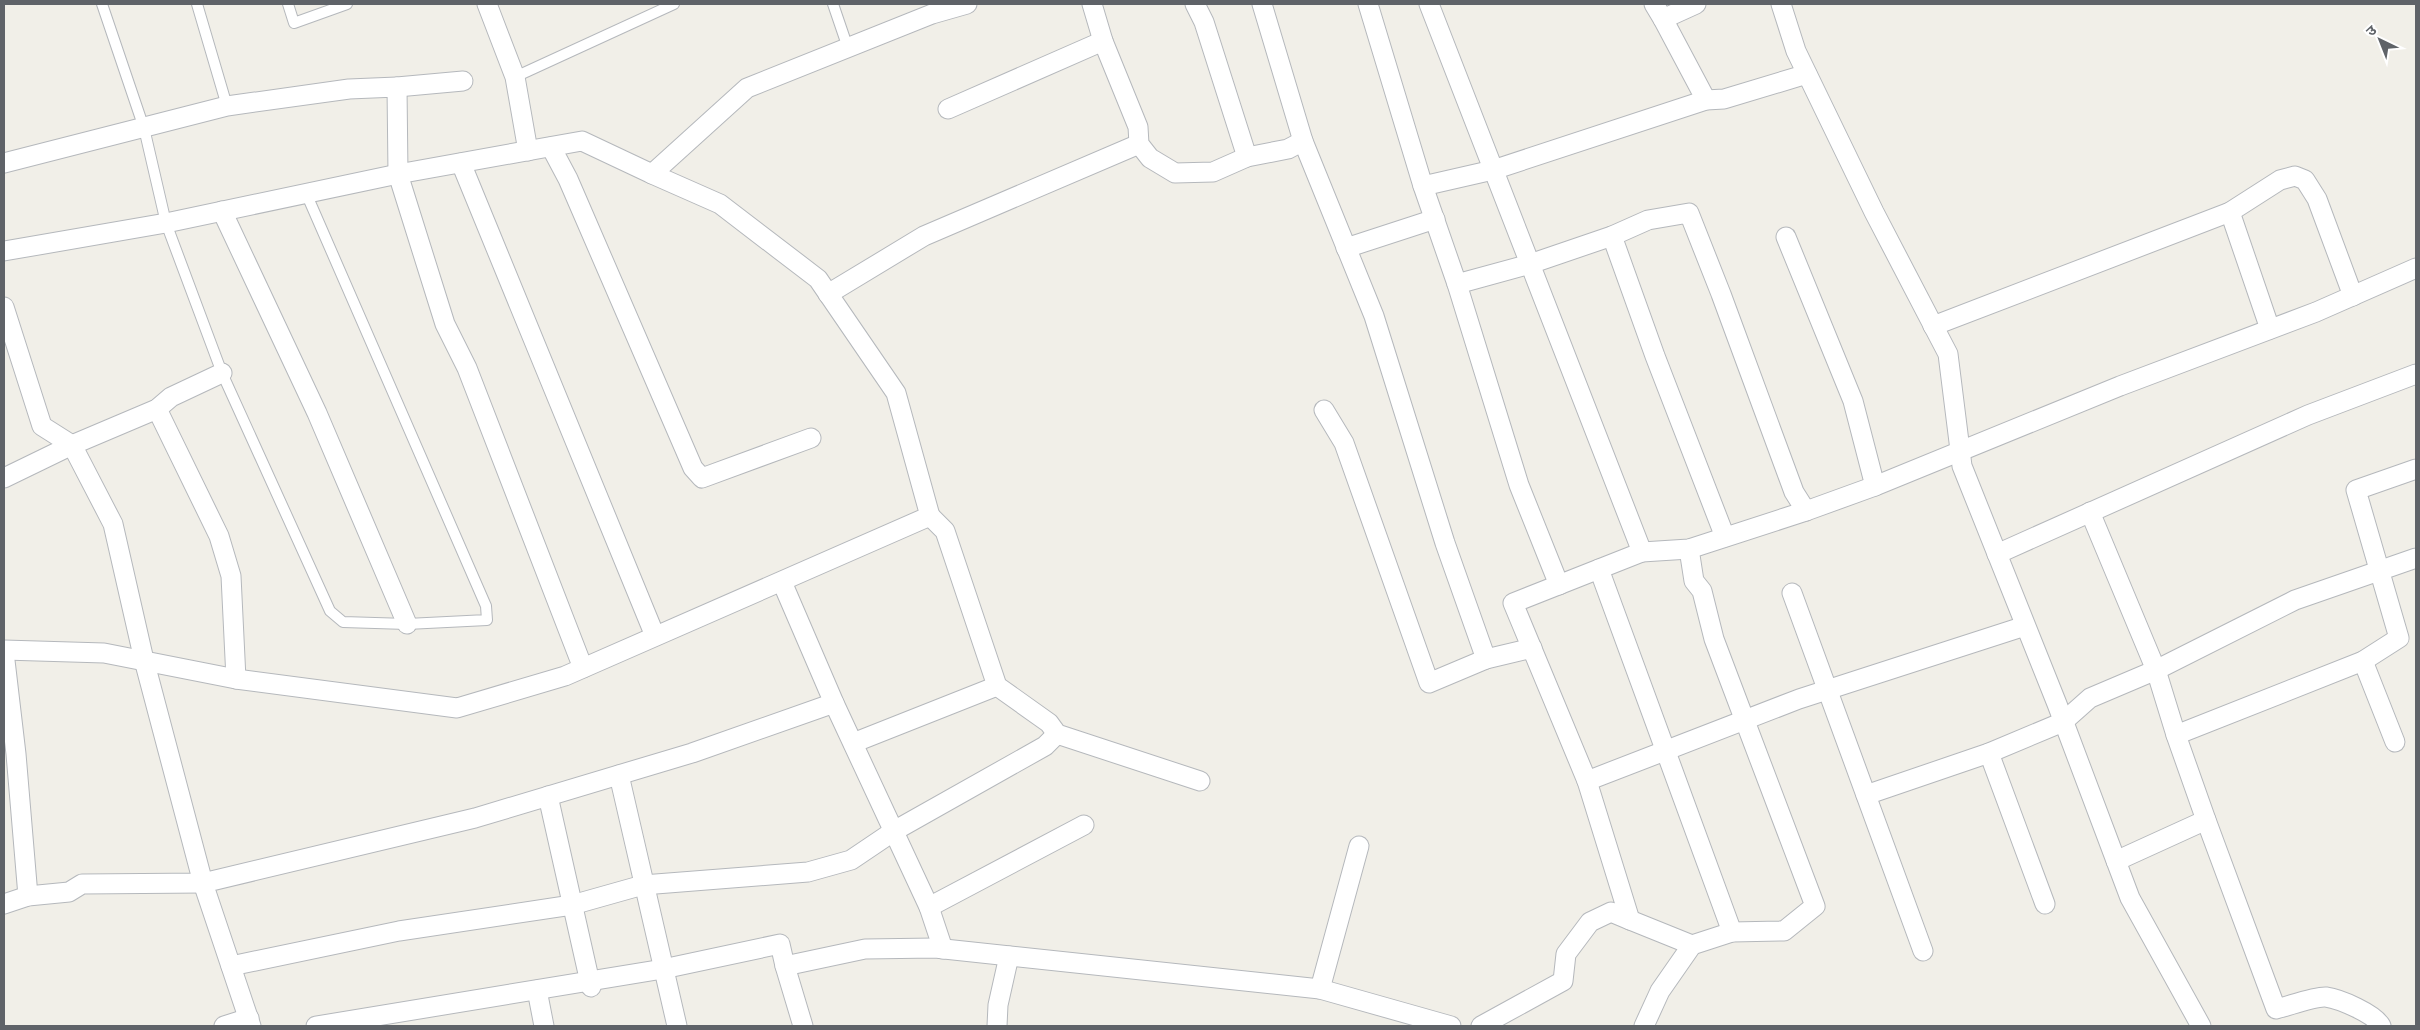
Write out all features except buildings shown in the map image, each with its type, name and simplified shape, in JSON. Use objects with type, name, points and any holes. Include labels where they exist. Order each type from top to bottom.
[{"type":"street","points":[[487,4],[515,77],[528,151]]},
{"type":"street","points":[[1092,4],[1103,41],[1138,127],[1139,144],[1150,158],[1175,173],[1213,172],[1248,157],[1288,149],[1304,141]]},
{"type":"street","points":[[1195,4],[1204,22],[1248,157]]},
{"type":"street","points":[[1262,4],[1304,141],[1374,316],[1446,543],[1486,659]]},
{"type":"street","points":[[1368,4],[1370,19],[1423,186],[1457,284],[1519,485],[1559,585]]},
{"type":"street","points":[[1429,4],[1642,552]]},
{"type":"street","points":[[1696,4],[1658,12],[1706,100]]},
{"type":"street","points":[[1781,4],[1796,51],[1874,212],[1948,354],[1962,466],[2026,626],[2130,898],[2201,1026]]},
{"type":"street","points":[[652,174],[746,88],[959,5]]},
{"type":"street","points":[[948,110],[1103,41]]},
{"type":"street","points":[[1423,186],[1493,170],[1706,100],[1724,99],[1807,74]]},
{"type":"street","points":[[4,163],[227,106],[349,89],[463,81]]},
{"type":"street","points":[[397,87],[398,174],[445,324],[466,368],[583,668]]},
{"type":"street","points":[[4,251],[166,223],[398,174],[582,141],[720,204],[818,280],[896,393],[930,516],[945,531],[997,686],[1049,723],[1057,734],[1200,781]]},
{"type":"street","points":[[828,294],[924,236],[1139,144]]},
{"type":"street","points":[[551,147],[572,188],[694,468],[702,478],[811,438]]},
{"type":"street","points":[[462,162],[655,636]]},
{"type":"street","points":[[1934,326],[2230,212],[2280,180],[2295,176],[2305,180],[2317,199],[2353,296]]},
{"type":"street","points":[[222,211],[317,413],[407,624]]},
{"type":"street","points":[[2230,212],[2270,329]]},
{"type":"street","points":[[1457,284],[1530,264],[1612,236],[1648,220],[1689,213],[1722,294],[1794,492],[1806,511]]},
{"type":"street","points":[[1346,248],[1435,219]]},
{"type":"street","points":[[1612,236],[1655,356],[1725,537]]},
{"type":"street","points":[[1786,237],[1853,400],[1875,486]]},
{"type":"street","points":[[1630,920],[1587,781],[1513,603],[1642,552],[1689,549],[1806,511],[1875,486],[1960,450],[2353,296],[2416,268]]},
{"type":"street","points":[[4,307],[42,426],[72,445],[113,524],[144,660],[203,883],[250,1022],[224,1026]]},
{"type":"street","points":[[4,478],[72,445],[157,409],[172,397],[222,373]]},
{"type":"street","points":[[1997,554],[2308,415],[2416,374]]},
{"type":"street","points":[[157,409],[219,536],[231,576],[236,679]]},
{"type":"street","points":[[1324,410],[1344,443],[1429,682],[1486,659],[1532,648]]},
{"type":"street","points":[[2176,735],[2363,661],[2399,638],[2356,490],[2416,469]]},
{"type":"street","points":[[2090,512],[2156,670],[2176,735],[2206,820],[2276,1009],[2326,997],[2361,1010],[2379,1022],[2381,1026]]},
{"type":"street","points":[[28,896],[16,754],[4,651],[104,653],[236,679],[457,708],[565,676],[930,516]]},
{"type":"street","points":[[1644,1026],[1660,991],[1692,945],[1732,932],[1784,931],[1815,906],[1714,639],[1702,591],[1694,581],[1689,549]]},
{"type":"street","points":[[1866,795],[1989,753],[2063,722],[2090,698],[2156,670],[2295,600],[2416,558]]},
{"type":"street","points":[[1599,569],[1732,932]]},
{"type":"street","points":[[782,582],[834,703],[929,907],[943,949]]},
{"type":"street","points":[[1792,593],[1923,951]]},
{"type":"street","points":[[1587,781],[1828,689],[2026,626]]},
{"type":"street","points":[[2363,661],[2395,742]]},
{"type":"street","points":[[853,743],[997,686]]},
{"type":"street","points":[[4,904],[28,896],[69,892],[82,884],[203,883],[475,818],[692,753],[834,703]]},
{"type":"street","points":[[231,966],[399,931],[572,905],[643,885],[808,872],[850,860],[894,831],[1045,746],[1057,734]]},
{"type":"street","points":[[1989,753],[2045,904]]},
{"type":"street","points":[[619,775],[677,1026]]},
{"type":"street","points":[[548,796],[590,984]]},
{"type":"street","points":[[2116,861],[2206,820]]},
{"type":"street","points":[[929,907],[1084,825]]},
{"type":"street","points":[[1320,989],[1359,846]]},
{"type":"street","points":[[1481,1026],[1563,981],[1566,954],[1590,922],[1611,912],[1692,945]]},
{"type":"street","points":[[316,1026],[537,990],[590,984],[780,944],[803,1026]]},
{"type":"street","points":[[785,966],[865,949],[943,949],[1320,989],[1451,1026]]},
{"type":"street","points":[[998,1026],[998,1005],[1009,956]]},
{"type":"street","points":[[537,990],[544,1026]]},
{"type":"lane","points":[[102,4],[144,128],[166,223],[222,373],[330,611],[342,622],[407,624],[487,620],[486,606],[306,193]]},
{"type":"lane","points":[[197,4],[227,106]]},
{"type":"lane","points":[[288,4],[294,23],[347,4]]},
{"type":"lane","points":[[515,77],[661,6],[674,4]]},
{"type":"lane","points":[[833,4],[848,48]]}]
